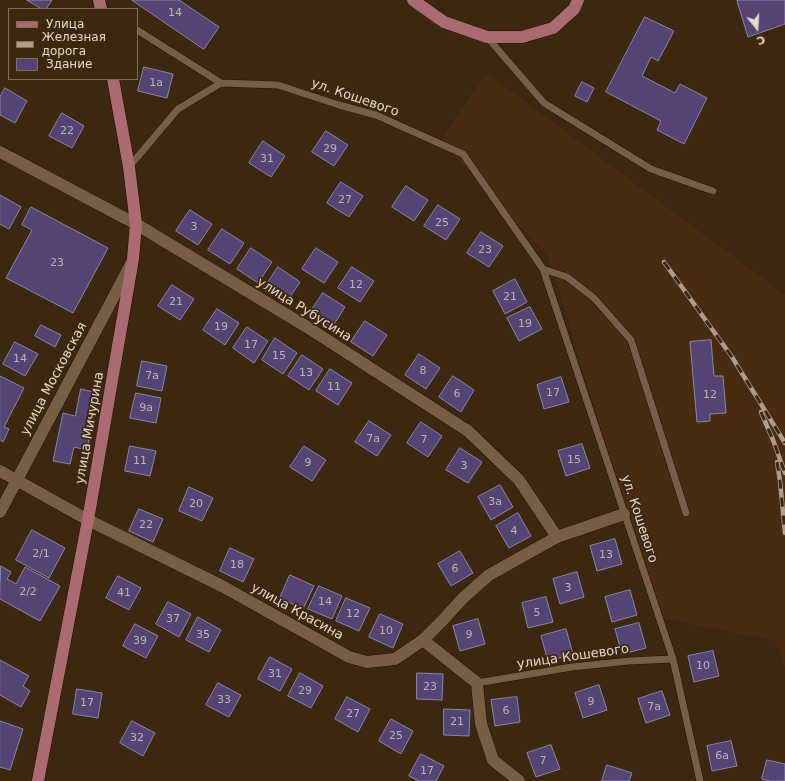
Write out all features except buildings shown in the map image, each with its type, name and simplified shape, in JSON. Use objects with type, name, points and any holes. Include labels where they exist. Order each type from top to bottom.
[{"type":"main road","points":[[413,0],[444,22],[487,37],[522,37],[553,28],[574,9],[578,0]]},
{"type":"main road","name":"улица Мичурина","points":[[38,781],[88,520],[133,259],[136,224],[129,167],[113,80]]},
{"type":"street","name":"улица Рубусина","points":[[0,152],[136,224],[307,327],[468,432],[519,480],[556,537]]},
{"type":"street","name":"улица Московская","points":[[0,512],[133,259]]},
{"type":"street","name":"улица Красина","points":[[0,471],[88,520],[222,586],[349,657],[367,662],[394,659],[423,640],[463,598],[489,575],[556,537],[624,514]]},
{"type":"street","points":[[423,640],[477,683],[481,724],[493,760],[519,781]]},
{"type":"lane","points":[[129,167],[178,109],[221,83],[138,31]]},
{"type":"lane","points":[[487,37],[544,103],[651,169],[713,191]]},
{"type":"lane","name":"ул. Кошевого","points":[[221,83],[278,85],[339,105],[376,115],[463,154],[542,269],[673,659],[700,781]]},
{"type":"lane","points":[[542,269],[567,277],[594,298],[631,340],[686,513]]},
{"type":"lane","name":"улица Кошевого","points":[[477,683],[572,667],[629,661],[673,659]]},
{"type":"shaded area","points":[[487,73],[785,295],[785,667],[775,641],[658,617],[549,258],[441,140]]},
{"type":"railway","points":[[664,262],[732,357],[785,443]]},
{"type":"railway","points":[[761,412],[785,473]]},
{"type":"railway","points":[[777,462],[785,533]]}]
